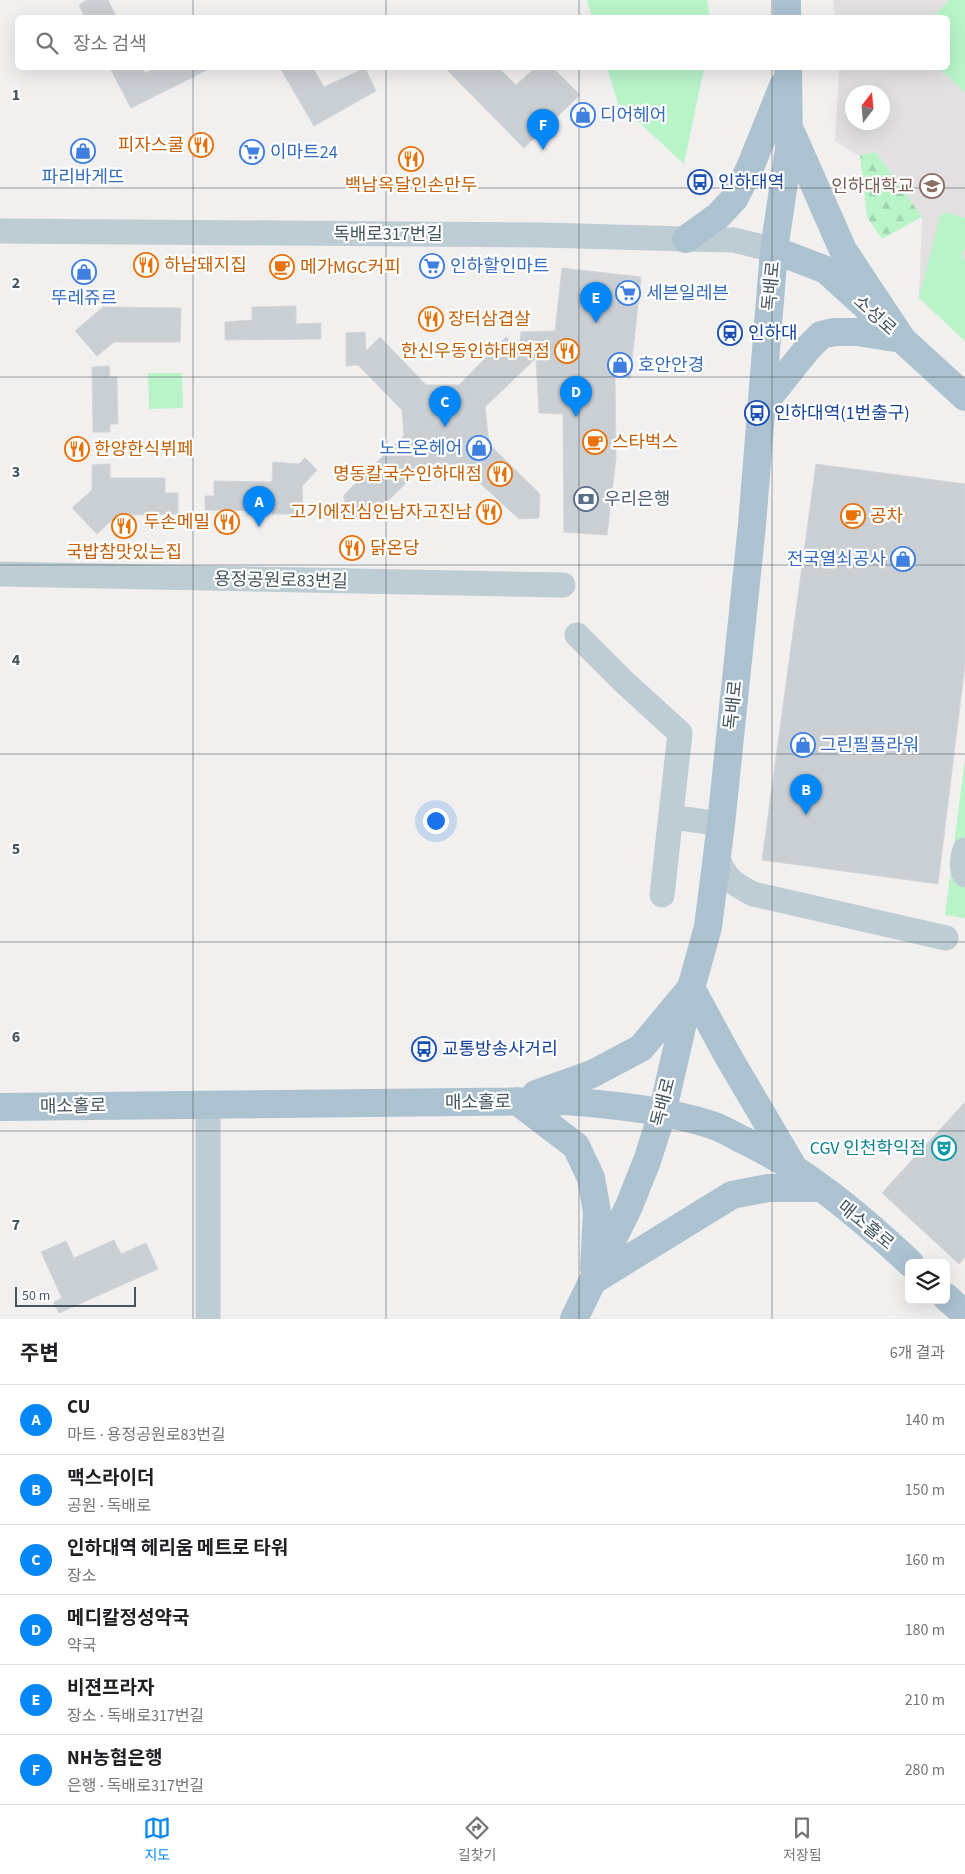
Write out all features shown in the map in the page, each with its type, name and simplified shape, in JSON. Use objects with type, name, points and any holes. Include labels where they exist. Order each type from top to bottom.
[{"type":"main road","points":[[786,0],[787,15]]},
{"type":"main road","points":[[686,238],[718,216],[734,199],[749,170],[788,72]]},
{"type":"main road","name":"독배로","points":[[574,1319],[629,1206],[662,1114],[691,988],[708,927],[721,824],[751,534],[774,250],[788,149],[788,72]]},
{"type":"main road","points":[[788,124],[835,236],[902,339]]},
{"type":"main road","name":"소성로","points":[[774,250],[826,270],[965,397]]},
{"type":"main road","points":[[761,407],[808,348],[821,335],[834,332],[857,332],[902,339]]},
{"type":"main road","points":[[517,1102],[592,1074],[641,1048],[691,988],[729,1058],[794,1168]]},
{"type":"main road","name":"매소홀로","points":[[0,1107],[566,1101],[608,1104],[713,1125],[761,1148],[794,1168],[884,1238],[906,1259]]},
{"type":"main road","points":[[517,1102],[576,1146],[591,1178],[597,1212],[594,1280]]},
{"type":"main road","points":[[594,1280],[732,1195],[768,1188],[820,1188]]},
{"type":"main road","points":[[950,1301],[965,1314]]},
{"type":"street","name":"독배로317번길","points":[[0,231],[686,238],[734,240],[774,250]]},
{"type":"street","name":"용정공원로83번길","points":[[0,574],[563,585]]},
{"type":"street","points":[[577,635],[623,681],[680,733],[662,896]]},
{"type":"street","points":[[672,817],[721,824]]},
{"type":"street","points":[[965,850],[963,856],[965,875]]},
{"type":"street","points":[[717,857],[724,875],[752,894],[946,938]]},
{"type":"street","points":[[208,1105],[208,1319]]},
{"type":"shaded area","name":"인하대학교","points":[[833,0],[965,0],[965,341],[919,298],[922,217],[876,152],[858,155],[835,141],[839,70],[950,70],[950,15],[835,15]]},
{"type":"green space","points":[[587,0],[707,0],[710,15],[591,15]]},
{"type":"green space","points":[[949,0],[965,0],[965,93],[941,70],[950,70],[950,15],[936,14]]},
{"type":"green space","points":[[608,70],[704,70],[684,164],[618,103]]},
{"type":"green space","points":[[876,152],[922,217],[882,239],[867,217],[860,155]]},
{"type":"green space","points":[[946,212],[965,218],[965,248],[962,261],[965,259],[965,341],[919,298],[940,216]]},
{"type":"green space","points":[[148,373],[182,373],[183,408],[149,409]]},
{"type":"green space","points":[[965,759],[965,918],[945,915]]},
{"type":"building","points":[[87,0],[108,0],[116,15],[84,15],[79,5]]},
{"type":"building","points":[[111,70],[143,70],[145,73],[152,70],[207,70],[131,108]]},
{"type":"building","points":[[281,70],[314,70],[324,87],[361,70],[366,70],[376,91],[314,126]]},
{"type":"building","points":[[447,70],[501,70],[516,85],[533,70],[555,70],[580,95],[524,148]]},
{"type":"building","points":[[562,268],[641,277],[630,378],[615,376],[616,458],[607,535],[564,532],[563,414],[539,413],[536,358],[485,407],[489,444],[540,494],[539,518],[519,519],[459,464],[426,464],[368,520],[346,519],[344,495],[404,435],[402,410],[358,365],[346,366],[346,333],[365,332],[366,351],[380,337],[426,385],[459,385],[506,337],[519,349],[521,332],[555,331]]},
{"type":"building","points":[[296,306],[296,324],[321,323],[321,339],[225,340],[225,322],[252,320],[252,307]]},
{"type":"building","points":[[103,307],[181,308],[180,342],[114,342],[97,356],[75,331]]},
{"type":"building","points":[[109,366],[110,377],[117,377],[118,424],[110,424],[110,432],[93,432],[92,367]]},
{"type":"building","points":[[305,458],[317,470],[302,486],[303,511],[299,514],[272,514],[272,511],[205,510],[205,496],[214,496],[214,481],[272,482],[273,462],[299,464]]},
{"type":"building","points":[[110,464],[110,478],[165,478],[165,493],[178,493],[178,514],[117,515],[97,534],[72,508],[92,490],[92,465]]},
{"type":"building","points":[[816,464],[965,484],[965,665],[938,884],[762,860]]},
{"type":"building","name":"CGV 인천학익점","points":[[965,1102],[965,1257],[959,1264],[882,1193]]},
{"type":"building","points":[[114,1240],[121,1254],[146,1243],[158,1269],[59,1313],[54,1302],[62,1298],[41,1252],[66,1241],[74,1258]]},
{"type":"place","name":"디어헤어","points":[[583,115]]},
{"type":"place","name":"피자스쿨","points":[[201,145]]},
{"type":"place","name":"NH농협은행","points":[[543,150]]},
{"type":"place","name":"파리바게뜨","points":[[83,151]]},
{"type":"place","name":"이마트24","points":[[252,152]]},
{"type":"place","name":"백남옥달인손만두","points":[[411,159]]},
{"type":"place","name":"인하대역","points":[[700,182]]},
{"type":"place","name":"인하대학교","points":[[932,186]]},
{"type":"place","name":"하남돼지집","points":[[146,265]]},
{"type":"place","name":"인하할인마트","points":[[432,266]]},
{"type":"place","name":"메가MGC커피","points":[[282,267]]},
{"type":"place","name":"뚜레쥬르","points":[[84,272]]},
{"type":"place","name":"세븐일레븐","points":[[628,293]]},
{"type":"place","name":"장터삼겹살","points":[[431,319]]},
{"type":"place","name":"비젼프라자","points":[[596,323]]},
{"type":"place","name":"인하대","points":[[730,333]]},
{"type":"place","name":"한신우동인하대역점","points":[[567,351]]},
{"type":"place","name":"호안안경","points":[[620,365]]},
{"type":"place","name":"인하대역(1번출구)","points":[[757,413]]},
{"type":"place","name":"메디칼정성약국","points":[[576,417]]},
{"type":"place","name":"인하대역 헤리움 메트로 타워","points":[[445,427]]},
{"type":"place","name":"스타벅스","points":[[595,442]]},
{"type":"place","name":"노드온헤어","points":[[479,448]]},
{"type":"place","name":"한양한식뷔페","points":[[77,449]]},
{"type":"place","name":"명동칼국수인하대점","points":[[500,474]]},
{"type":"place","name":"우리은행","points":[[586,499]]},
{"type":"place","name":"고기에진심인남자고진남","points":[[489,512]]},
{"type":"place","name":"공차","points":[[853,516]]},
{"type":"place","name":"두손메밀","points":[[227,522]]},
{"type":"place","name":"국밥참맛있는집","points":[[124,526]]},
{"type":"place","name":"CU","points":[[259,527]]},
{"type":"place","name":"닭온당","points":[[352,548]]},
{"type":"place","name":"전국열쇠공사","points":[[903,559]]},
{"type":"place","name":"그린필플라워","points":[[803,745]]},
{"type":"place","name":"맥스라이더","points":[[806,815]]},
{"type":"place","name":"교통방송사거리","points":[[424,1049]]},
{"type":"place","name":"CGV 인천학익점","points":[[944,1148]]}]
